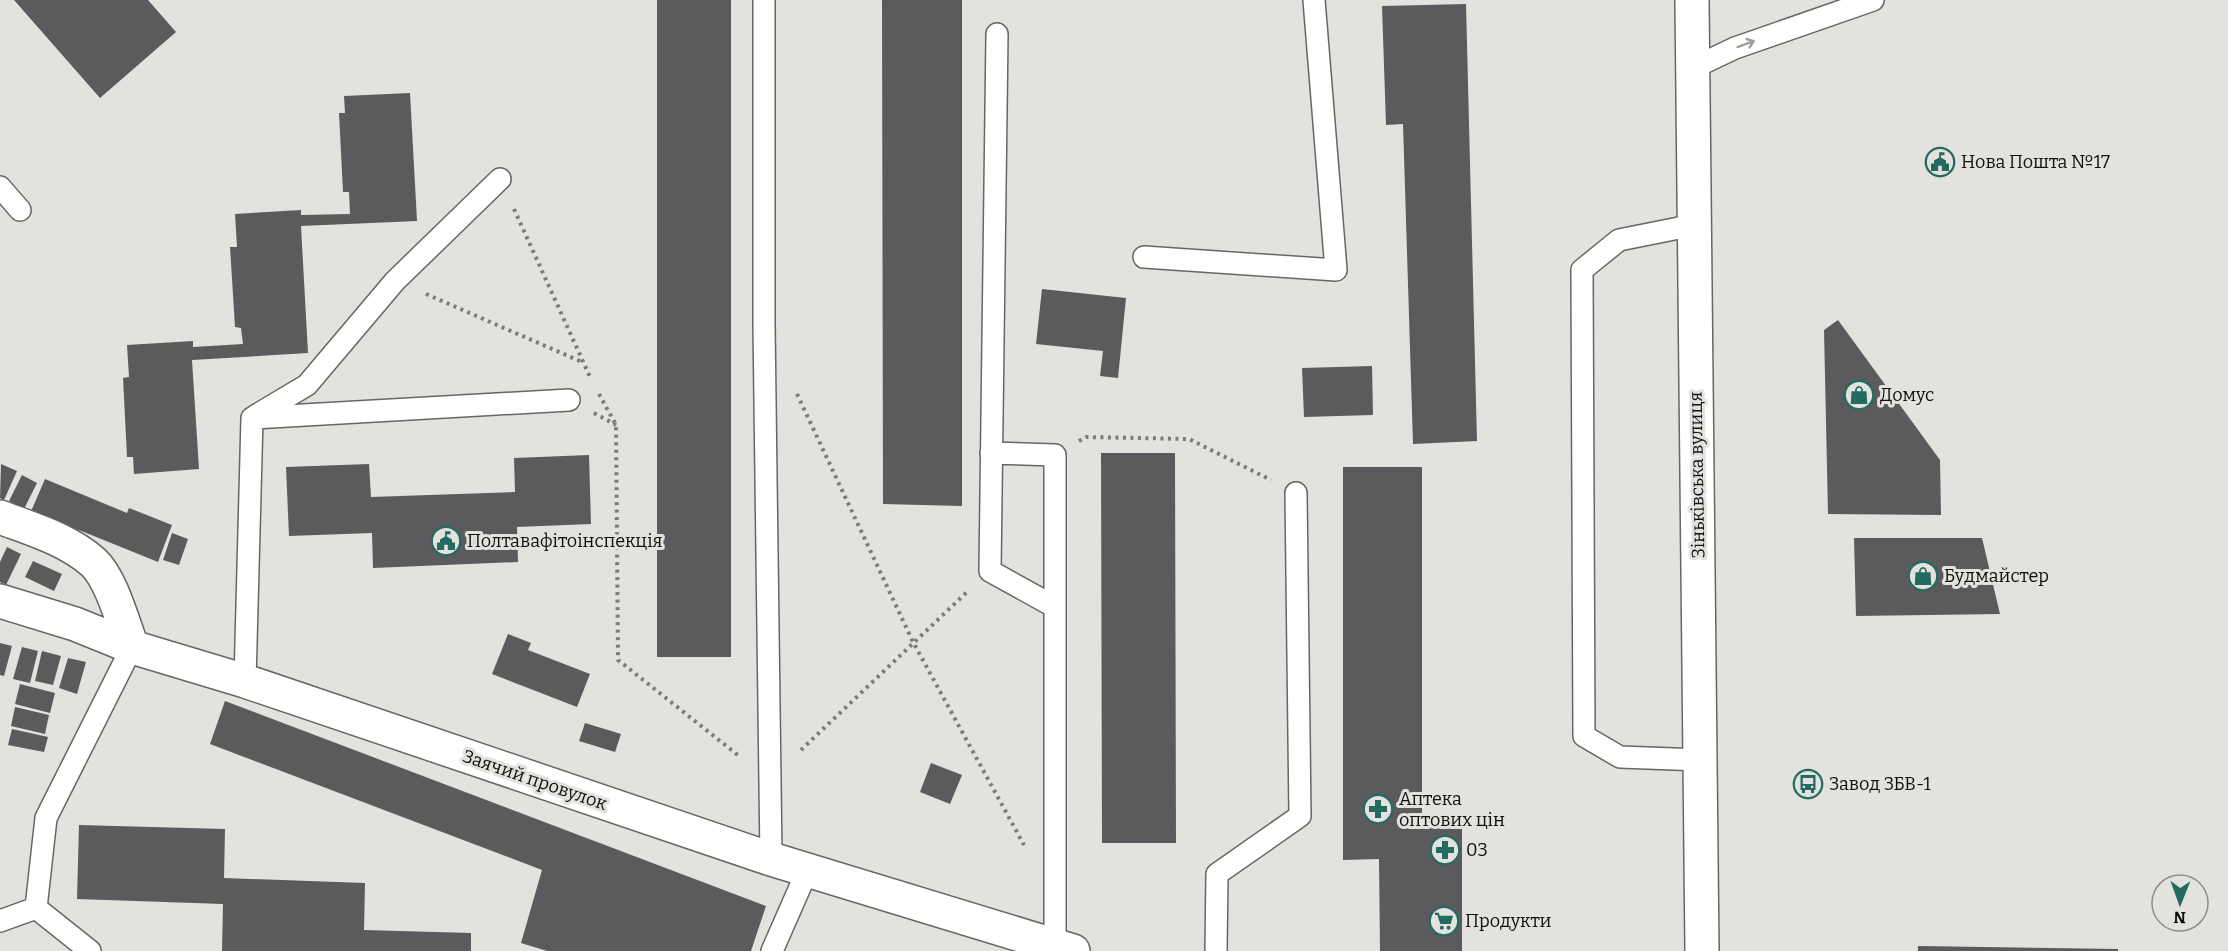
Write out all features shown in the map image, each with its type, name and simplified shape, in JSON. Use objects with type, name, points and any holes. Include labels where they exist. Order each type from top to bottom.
[{"type":"street","name":"Зіньківська вулиця","points":[[1692,0],[1702,951]]},
{"type":"street","points":[[0,517],[62,542],[94,563],[110,588],[132,647]]},
{"type":"street","name":"Заячий провулок","points":[[0,601],[75,624],[132,647],[245,681],[771,858],[1064,948]]},
{"type":"lane","points":[[764,0],[764,324],[771,858]]},
{"type":"lane","points":[[1144,257],[1336,270],[1314,0]]},
{"type":"lane","points":[[1692,68],[1735,48],[1873,0]]},
{"type":"lane","points":[[997,34],[990,571],[1055,608]]},
{"type":"lane","points":[[252,418],[307,386],[395,281],[500,179]]},
{"type":"lane","points":[[0,187],[20,210]]},
{"type":"lane","points":[[1694,225],[1619,240],[1582,270],[1584,736],[1620,757],[1701,760]]},
{"type":"lane","points":[[252,418],[569,400]]},
{"type":"lane","points":[[245,681],[252,418]]},
{"type":"lane","points":[[991,453],[1055,455],[1055,608],[1064,948]]},
{"type":"lane","points":[[1216,951],[1216,874],[1299,816],[1296,493]]},
{"type":"lane","points":[[36,908],[46,818],[132,647]]},
{"type":"lane","points":[[772,951],[808,869]]},
{"type":"lane","points":[[0,921],[36,908]]},
{"type":"lane","points":[[36,908],[90,951]]},
{"type":"path","points":[[395,281],[583,362]]},
{"type":"path","points":[[794,388],[913,642],[1026,849]]},
{"type":"path","points":[[1055,455],[1086,437],[1189,439],[1296,493]]},
{"type":"path","points":[[618,660],[770,780],[990,571]]},
{"type":"building","points":[[14,0],[148,0],[176,32],[100,98]]},
{"type":"building","points":[[657,0],[731,0],[731,657],[657,657]]},
{"type":"building","points":[[882,0],[962,0],[962,506],[883,504]]},
{"type":"building","points":[[1466,4],[1477,441],[1413,444],[1403,124],[1386,125],[1382,6]]},
{"type":"building","points":[[410,93],[417,221],[301,226],[308,353],[192,360],[199,469],[134,474],[133,457],[127,457],[123,378],[129,377],[127,345],[193,341],[193,347],[243,344],[241,328],[235,327],[230,247],[237,247],[235,214],[301,210],[301,215],[350,214],[349,192],[343,192],[339,113],[345,113],[344,96]]},
{"type":"building","points":[[1042,289],[1126,298],[1118,378],[1100,376],[1103,351],[1036,344]]},
{"type":"building","name":"Домус","points":[[1838,320],[1940,460],[1941,515],[1828,514],[1824,330]]},
{"type":"building","points":[[1372,366],[1373,415],[1304,417],[1302,368]]},
{"type":"building","points":[[1101,453],[1175,453],[1176,843],[1102,843]]},
{"type":"building","points":[[589,455],[591,524],[517,527],[518,562],[373,568],[372,533],[289,536],[286,467],[369,464],[371,497],[515,492],[514,458]]},
{"type":"building","points":[[1,464],[17,471],[4,500],[0,498]]},
{"type":"building","points":[[1343,467],[1422,467],[1422,825],[1462,825],[1462,951],[1380,951],[1379,859],[1343,860]]},
{"type":"building","points":[[22,475],[37,483],[24,509],[9,501]]},
{"type":"building","points":[[45,479],[127,513],[129,508],[172,525],[158,562],[79,530],[76,535],[29,516]]},
{"type":"building","points":[[172,533],[188,539],[179,565],[163,560]]},
{"type":"building","name":"Будмайстер","points":[[1854,538],[1982,538],[2000,614],[1856,616]]},
{"type":"building","points":[[7,547],[21,554],[6,585],[0,582],[0,562]]},
{"type":"building","points":[[33,561],[62,574],[54,591],[25,577]]},
{"type":"building","points":[[508,634],[531,643],[528,650],[590,674],[577,707],[492,674]]},
{"type":"building","points":[[0,643],[12,646],[4,676],[0,675]]},
{"type":"building","points":[[22,647],[38,651],[30,683],[13,679]]},
{"type":"building","points":[[42,651],[61,656],[53,685],[35,681]]},
{"type":"building","points":[[68,658],[86,662],[77,694],[59,688]]},
{"type":"building","points":[[20,684],[55,693],[50,713],[15,704]]},
{"type":"building","points":[[225,701],[766,906],[751,951],[547,951],[521,943],[542,870],[210,744]]},
{"type":"building","points":[[15,707],[49,715],[45,734],[11,726]]},
{"type":"building","points":[[585,723],[621,734],[615,752],[579,741]]},
{"type":"building","points":[[12,729],[48,737],[44,752],[8,745]]},
{"type":"building","points":[[931,763],[962,775],[950,804],[920,792]]},
{"type":"building","points":[[79,825],[225,829],[224,878],[365,883],[364,930],[471,933],[471,951],[222,951],[223,904],[77,899]]},
{"type":"building","points":[[1918,946],[2118,949],[2118,951],[1918,951]]},
{"type":"place","name":"Нова Пошта №17","points":[[1940,162]]},
{"type":"place","name":"Домус","points":[[1859,395]]},
{"type":"place","name":"Полтавафітоінспекція","points":[[446,541]]},
{"type":"place","name":"Будмайстер","points":[[1923,576]]},
{"type":"place","name":"Завод ЗБВ-1","points":[[1808,784]]},
{"type":"place","name":"Аптека оптових цін","points":[[1378,809]]},
{"type":"place","name":"03","points":[[1445,850]]},
{"type":"place","name":"Продукти","points":[[1444,921]]}]
